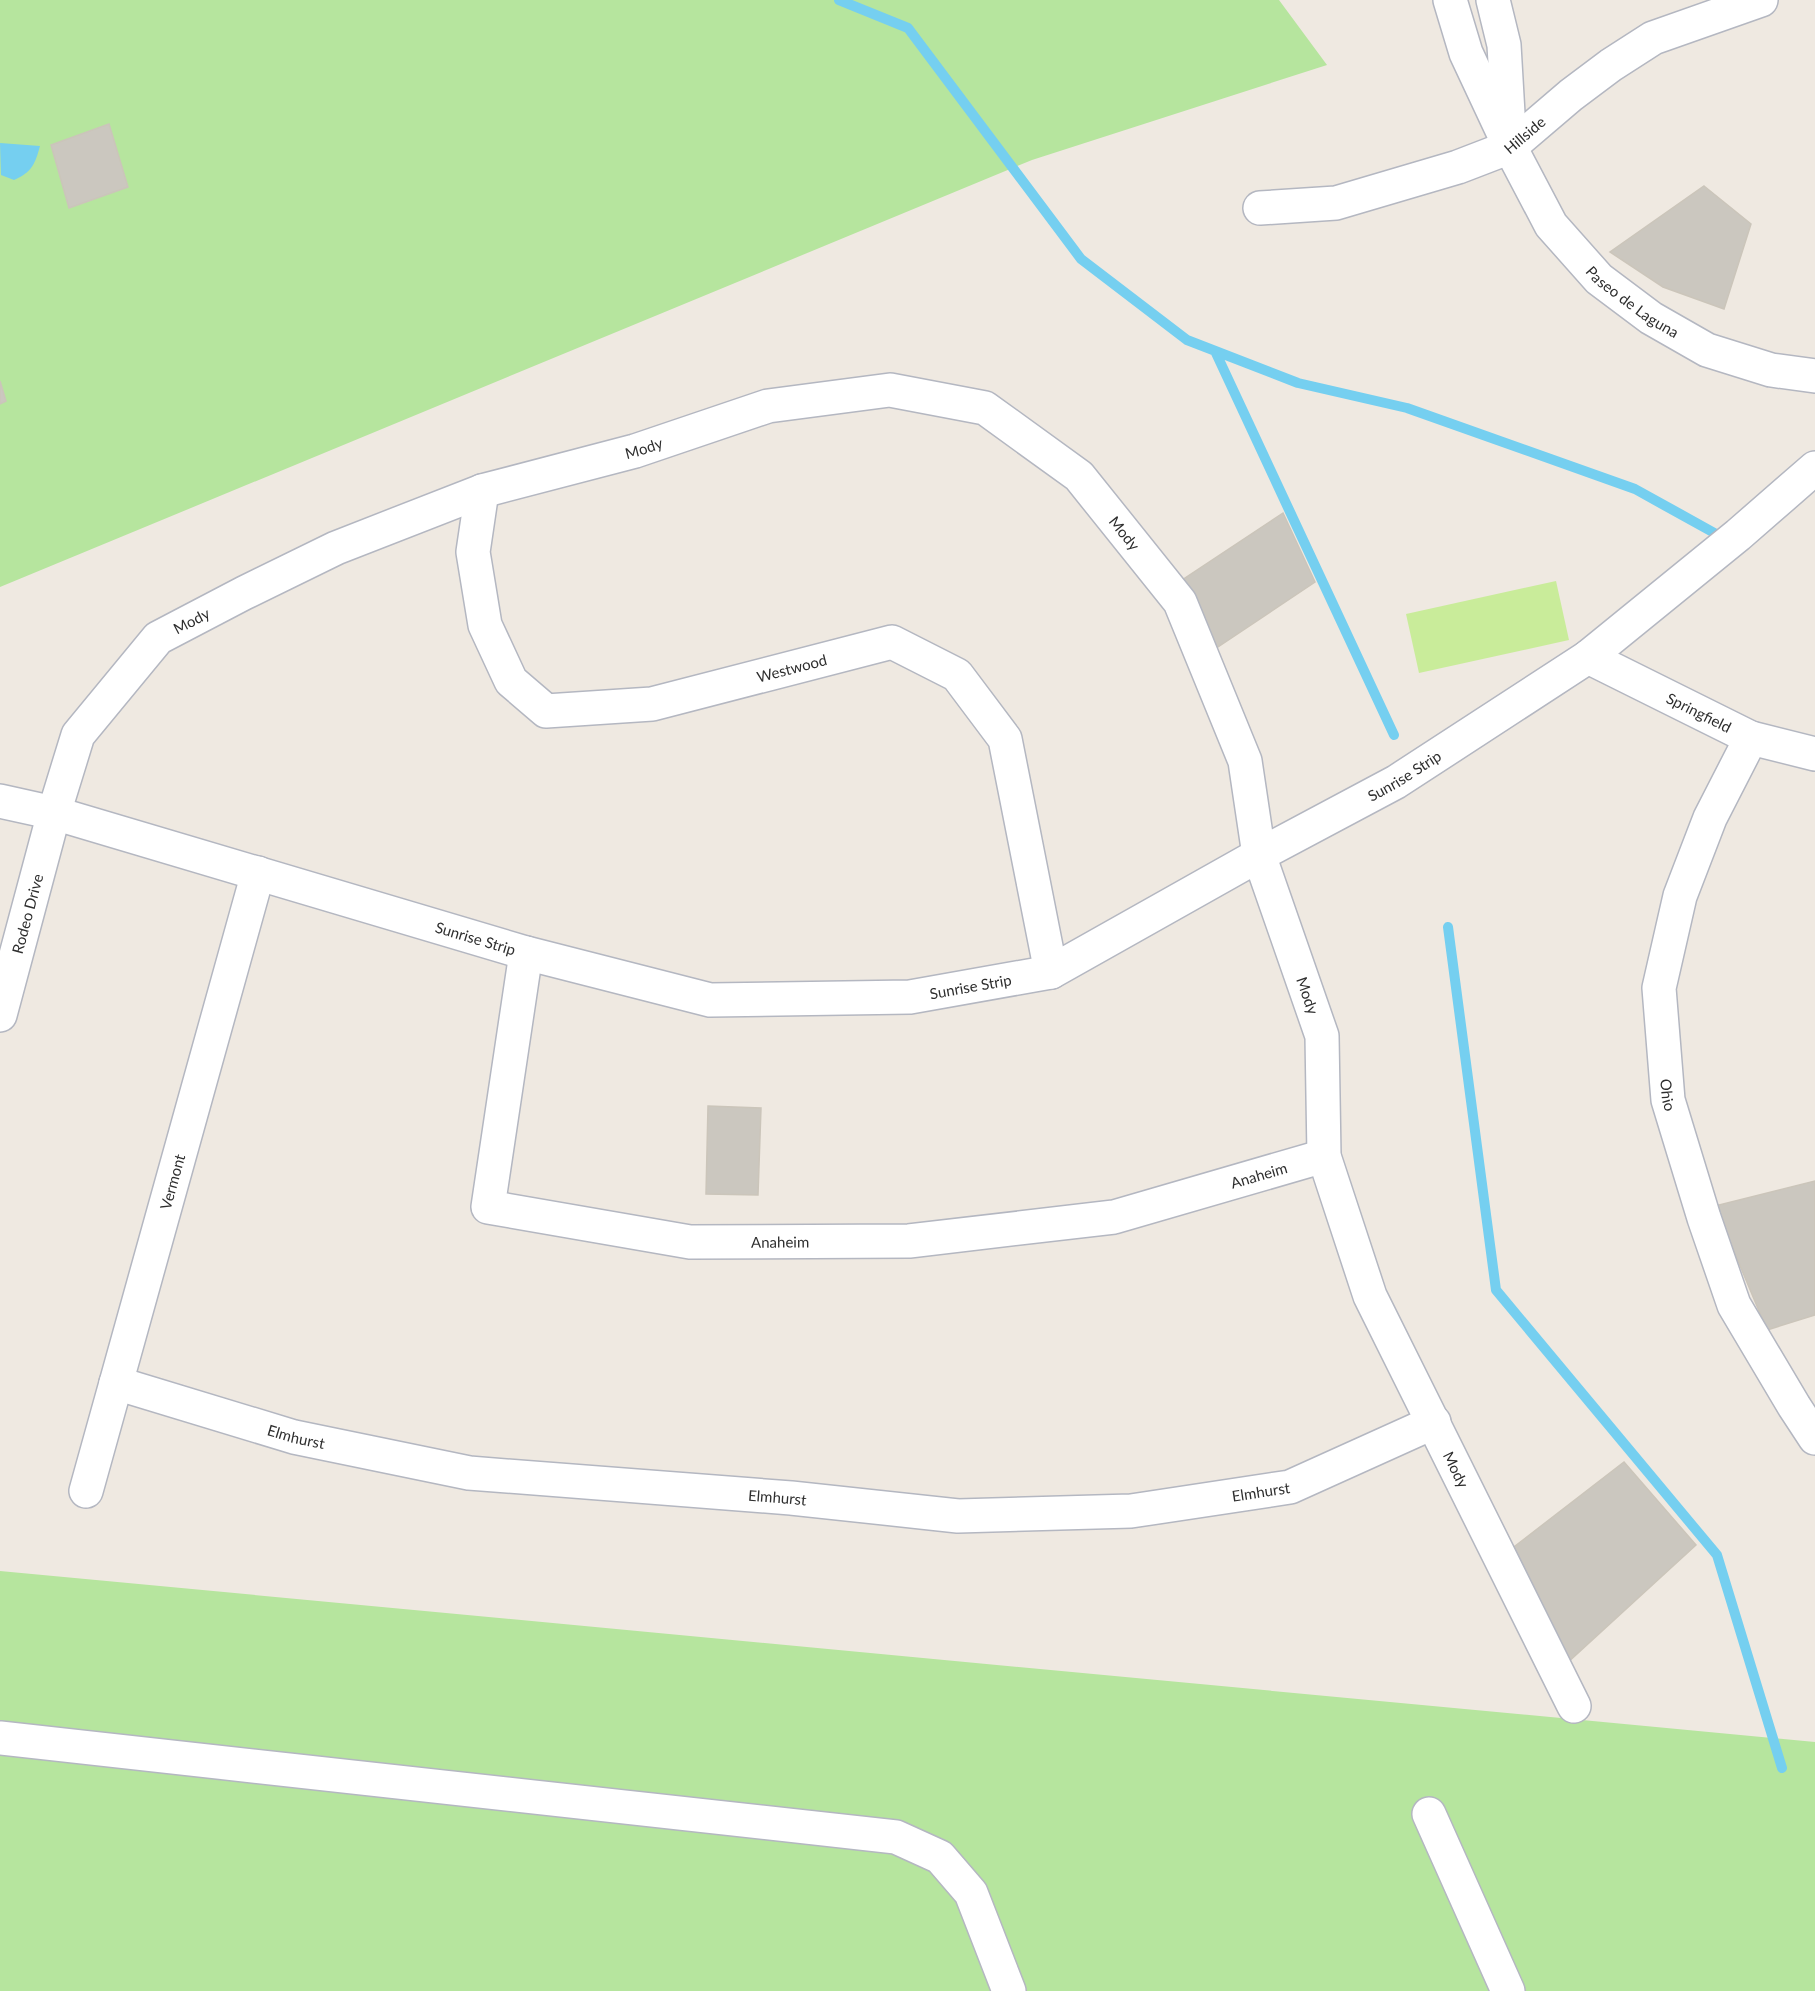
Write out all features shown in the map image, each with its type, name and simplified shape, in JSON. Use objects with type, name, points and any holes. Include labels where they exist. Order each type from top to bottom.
[{"type":"street","name":"Paseo de Laguna","points":[[1450,0],[1466,53],[1510,147],[1551,225],[1599,279],[1651,318],[1707,350],[1771,370],[1815,376]]},
{"type":"street","name":"Paseo de Laguna","points":[[1493,0],[1504,45],[1510,147]]},
{"type":"street","name":"Hillside","points":[[1260,208],[1336,203],[1458,168],[1510,147],[1571,95],[1611,65],[1653,38],[1761,0]]},
{"type":"street","name":"Mody","points":[[54,813],[78,735],[158,638],[244,592],[336,548],[482,491],[635,451],[768,406],[890,390],[985,408],[1079,476],[1180,602],[1245,761],[1259,855],[1323,1036],[1324,1156],[1370,1296],[1574,1706]]},
{"type":"street","name":"Sunrise Strip","points":[[0,801],[54,813],[526,952],[710,1000],[910,997],[1051,972],[1407,775],[1588,657],[1728,543],[1815,468]]},
{"type":"street","name":"Westwood","points":[[482,491],[473,552],[485,625],[511,681],[546,711],[652,704],[892,642],[957,675],[1005,739],[1051,972]]},
{"type":"street","name":"Springfield","points":[[1588,657],[1751,738],[1815,754]]},
{"type":"street","name":"Ohio","points":[[1751,738],[1710,818],[1680,896],[1659,988],[1668,1100],[1704,1218],[1734,1305],[1794,1407],[1815,1438]]},
{"type":"street","name":"Rodeo Drive","points":[[0,1016],[54,813]]},
{"type":"street","name":"Vermont","points":[[86,1491],[258,873]]},
{"type":"street","name":"Anaheim","points":[[526,952],[488,1208],[690,1242],[909,1241],[1114,1217],[1324,1156]]},
{"type":"street","name":"Elmhurst","points":[[116,1383],[294,1437],[469,1473],[791,1498],[958,1516],[1131,1511],[1290,1487],[1434,1422]]},
{"type":"street","points":[[0,1738],[896,1837],[940,1857],[971,1893],[1009,1991]]},
{"type":"street","points":[[1429,1814],[1508,1991]]},
{"type":"green space","points":[[0,0],[1279,0],[1327,65],[1032,160],[0,587]]},
{"type":"green space","points":[[1556,581],[1569,640],[1419,673],[1406,614]]},
{"type":"green space","points":[[0,1571],[1815,1742],[1815,1991],[0,1991]]},
{"type":"water","points":[[0,143],[40,146],[32,167],[14,180],[1,175]]},
{"type":"building","points":[[109,124],[128,187],[69,208],[51,145]]},
{"type":"building","points":[[1704,186],[1751,224],[1724,309],[1663,287],[1610,252]]},
{"type":"building","points":[[0,381],[6,401],[0,404]]},
{"type":"building","points":[[1283,513],[1315,582],[1209,653],[1176,584]]},
{"type":"building","points":[[708,1106],[761,1108],[758,1195],[706,1194]]},
{"type":"building","points":[[1815,1181],[1815,1315],[1767,1330],[1715,1206]]},
{"type":"building","points":[[1624,1462],[1696,1545],[1566,1664],[1510,1550]]},
{"type":"waterway","points":[[839,0],[908,28],[1081,259],[1187,340],[1298,383],[1407,408],[1635,489],[1727,540]]},
{"type":"waterway","points":[[1215,351],[1394,735]]},
{"type":"waterway","points":[[1448,927],[1496,1290],[1717,1555],[1782,1768]]}]
